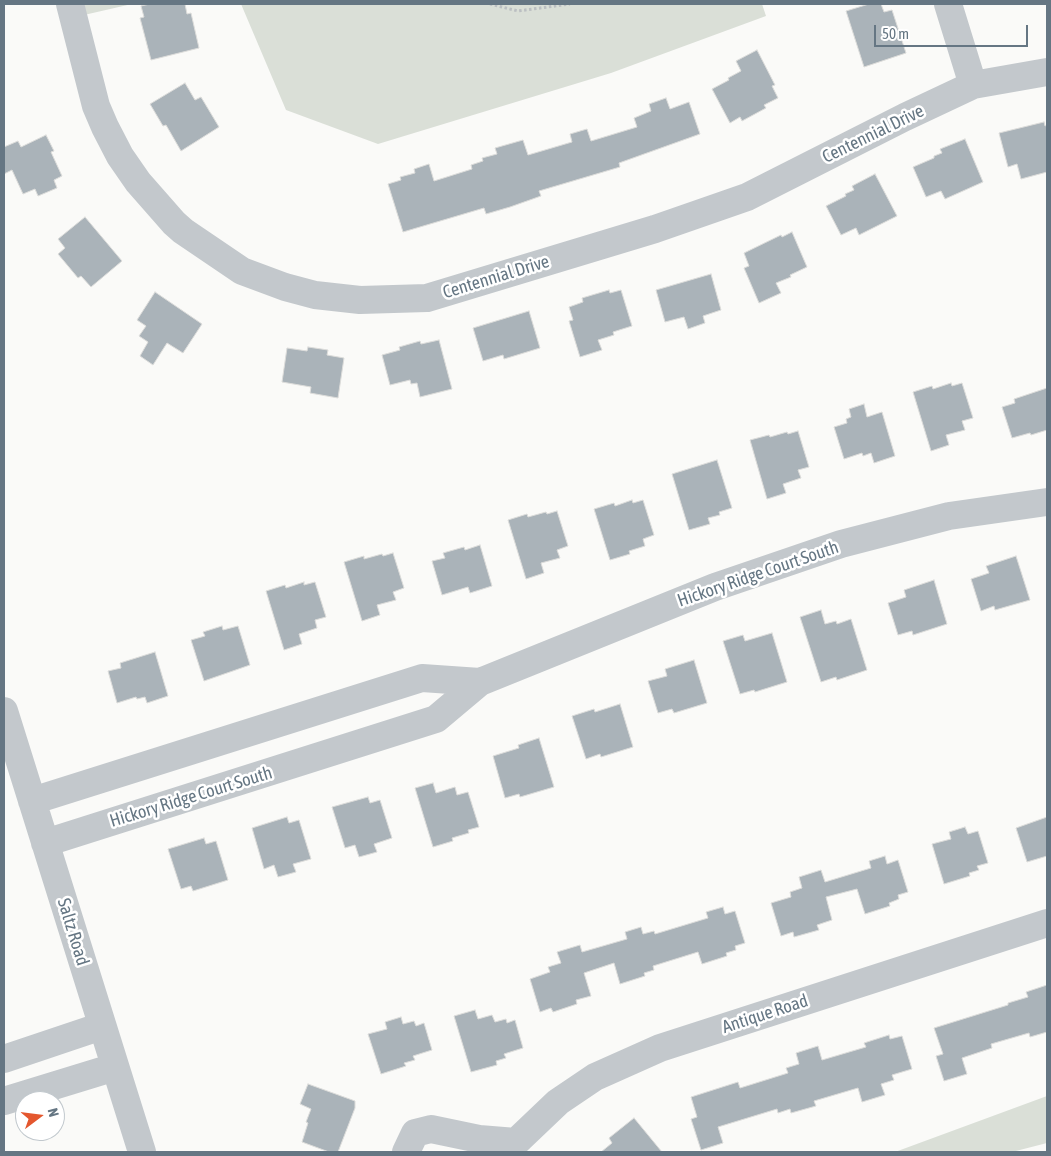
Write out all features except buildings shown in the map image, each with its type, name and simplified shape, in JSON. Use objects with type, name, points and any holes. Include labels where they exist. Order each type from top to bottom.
[{"type":"street","name":"Centennial Drive","points":[[70,4],[96,106],[105,127],[120,156],[138,182],[174,223],[242,271],[315,296],[360,300],[427,298],[655,229],[747,197],[905,117],[973,85],[1047,72]]},
{"type":"street","points":[[948,4],[973,85]]},
{"type":"street","name":"Hickory Ridge Court South","points":[[45,843],[436,719],[480,682],[715,586],[841,544],[949,516],[1047,502]]},
{"type":"street","name":"Hickory Ridge Court South","points":[[32,801],[422,678],[480,682]]},
{"type":"street","points":[[323,709],[336,751]]},
{"type":"street","name":"Saltz Road","points":[[4,711],[142,1152]]},
{"type":"street","name":"Antique Road","points":[[513,1147],[558,1102],[596,1077],[660,1048],[1047,924]]},
{"type":"street","points":[[4,1059],[102,1026]]},
{"type":"street","points":[[4,1101],[115,1067]]},
{"type":"street","points":[[406,1152],[415,1133],[431,1129],[513,1147]]},
{"type":"path","points":[[490,4],[518,11],[570,4]]},
{"type":"shaded area","points":[[82,4],[132,4],[84,15]]},
{"type":"shaded area","points":[[241,4],[762,4],[766,16],[611,73],[378,144],[286,110]]},
{"type":"shaded area","points":[[1047,1096],[1047,1143],[1012,1152],[895,1152]]}]
